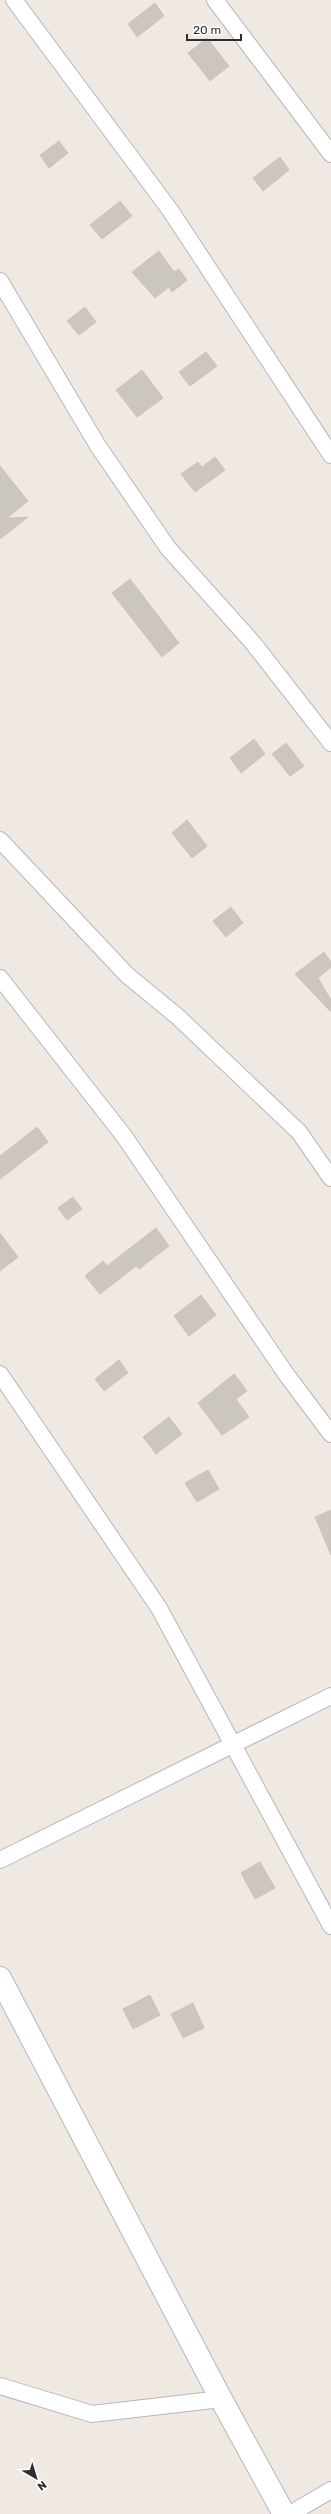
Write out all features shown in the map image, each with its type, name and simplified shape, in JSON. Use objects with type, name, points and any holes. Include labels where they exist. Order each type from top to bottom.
[{"type":"main road","points":[[0,1978],[221,2399],[284,2514]]},
{"type":"street","points":[[14,0],[170,210],[331,455]]},
{"type":"street","points":[[215,0],[331,154]]},
{"type":"street","points":[[0,281],[98,446],[168,548],[253,643],[331,743]]},
{"type":"street","points":[[0,840],[127,975],[178,1017],[299,1132],[331,1178]]},
{"type":"street","points":[[0,978],[124,1136],[286,1374],[331,1434]]},
{"type":"street","points":[[0,1374],[159,1608],[331,1926]]},
{"type":"street","points":[[0,1860],[331,1696]]},
{"type":"street","points":[[0,2386],[92,2414],[221,2399]]},
{"type":"street","points":[[290,2514],[331,2490]]},
{"type":"building","points":[[155,3],[164,16],[137,37],[128,24]]},
{"type":"building","points":[[207,38],[229,66],[210,81],[188,53]]},
{"type":"building","points":[[59,141],[68,153],[49,168],[40,155]]},
{"type":"building","points":[[280,157],[289,170],[263,191],[253,178]]},
{"type":"building","points":[[120,201],[132,216],[102,239],[90,225]]},
{"type":"building","points":[[159,251],[174,272],[179,269],[187,280],[172,292],[169,287],[155,298],[132,272]]},
{"type":"building","points":[[85,307],[96,322],[79,335],[67,321]]},
{"type":"building","points":[[206,352],[217,366],[190,386],[179,372]]},
{"type":"building","points":[[142,370],[163,398],[137,417],[116,390]]},
{"type":"building","points":[[215,457],[225,470],[195,492],[181,474],[198,462],[202,467]]},
{"type":"building","points":[[0,466],[28,501],[7,518],[28,517],[0,539]]},
{"type":"building","points":[[130,579],[179,643],[162,657],[112,593]]},
{"type":"building","points":[[254,739],[265,754],[241,773],[230,758]]},
{"type":"building","points":[[286,743],[304,766],[290,776],[272,754]]},
{"type":"building","points":[[187,820],[207,846],[192,858],[172,833]]},
{"type":"building","points":[[231,907],[243,923],[226,937],[213,921]]},
{"type":"building","points":[[324,952],[331,962],[331,967],[318,978],[331,1000],[331,1012],[295,974]]},
{"type":"building","points":[[37,1127],[48,1142],[0,1179],[0,1156]]},
{"type":"building","points":[[73,1197],[82,1209],[67,1220],[58,1208]]},
{"type":"building","points":[[156,1228],[169,1246],[139,1269],[136,1266],[100,1294],[85,1276],[103,1261],[107,1266]]},
{"type":"building","points":[[0,1233],[18,1257],[0,1271]]},
{"type":"building","points":[[201,1295],[216,1315],[189,1336],[174,1316]]},
{"type":"building","points":[[119,1360],[128,1373],[104,1391],[95,1379]]},
{"type":"building","points":[[234,1374],[247,1391],[236,1399],[249,1417],[222,1435],[198,1403]]},
{"type":"building","points":[[169,1417],[182,1434],[156,1454],[143,1437]]},
{"type":"building","points":[[208,1470],[219,1489],[197,1502],[185,1483]]},
{"type":"building","points":[[331,1510],[331,1555],[315,1517]]},
{"type":"building","points":[[260,1862],[275,1888],[255,1899],[241,1873]]},
{"type":"building","points":[[150,1995],[160,2015],[133,2029],[123,2009]]},
{"type":"building","points":[[193,2003],[204,2028],[183,2038],[171,2014]]}]
